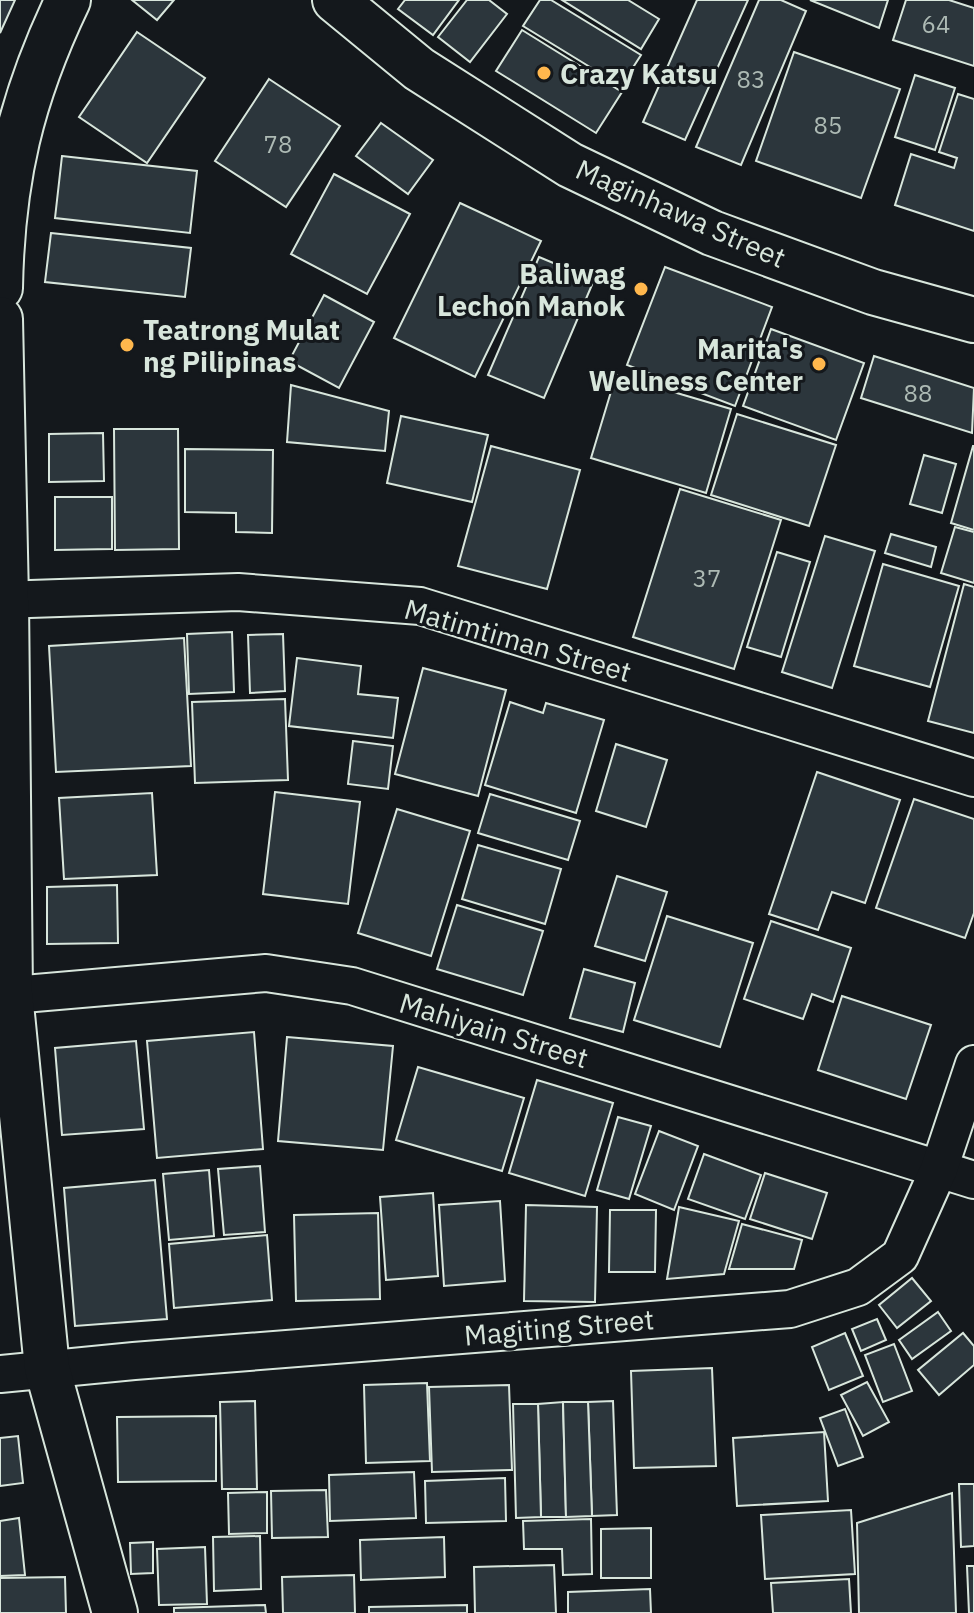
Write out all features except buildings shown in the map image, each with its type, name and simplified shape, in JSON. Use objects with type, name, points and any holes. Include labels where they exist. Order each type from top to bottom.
[{"type":"street","points":[[0,288],[3,215],[17,134],[44,49],[68,0]]},
{"type":"street","name":"Maginhawa Street","points":[[335,0],[419,69],[570,165],[712,233],[873,292],[974,320]]},
{"type":"street","points":[[0,319],[5,995],[47,1368],[115,1613]]},
{"type":"street","name":"Matimtiman Street","points":[[3,599],[238,592],[420,606],[974,778]]},
{"type":"street","name":"Mahiyain Street","points":[[5,995],[266,973],[352,986],[974,1180]]},
{"type":"street","name":"Magiting Street","points":[[0,1374],[790,1309],[858,1287],[900,1256],[939,1169],[974,1064]]},
{"type":"place","name":"Crazy Katsu","points":[[544,73]]},
{"type":"place","name":"Baliwag Lechon Manok","points":[[641,289]]},
{"type":"place","name":"Teatrong Mulat ng Pilipinas","points":[[127,345]]},
{"type":"place","name":"Marita's Wellness Center","points":[[819,364]]}]
